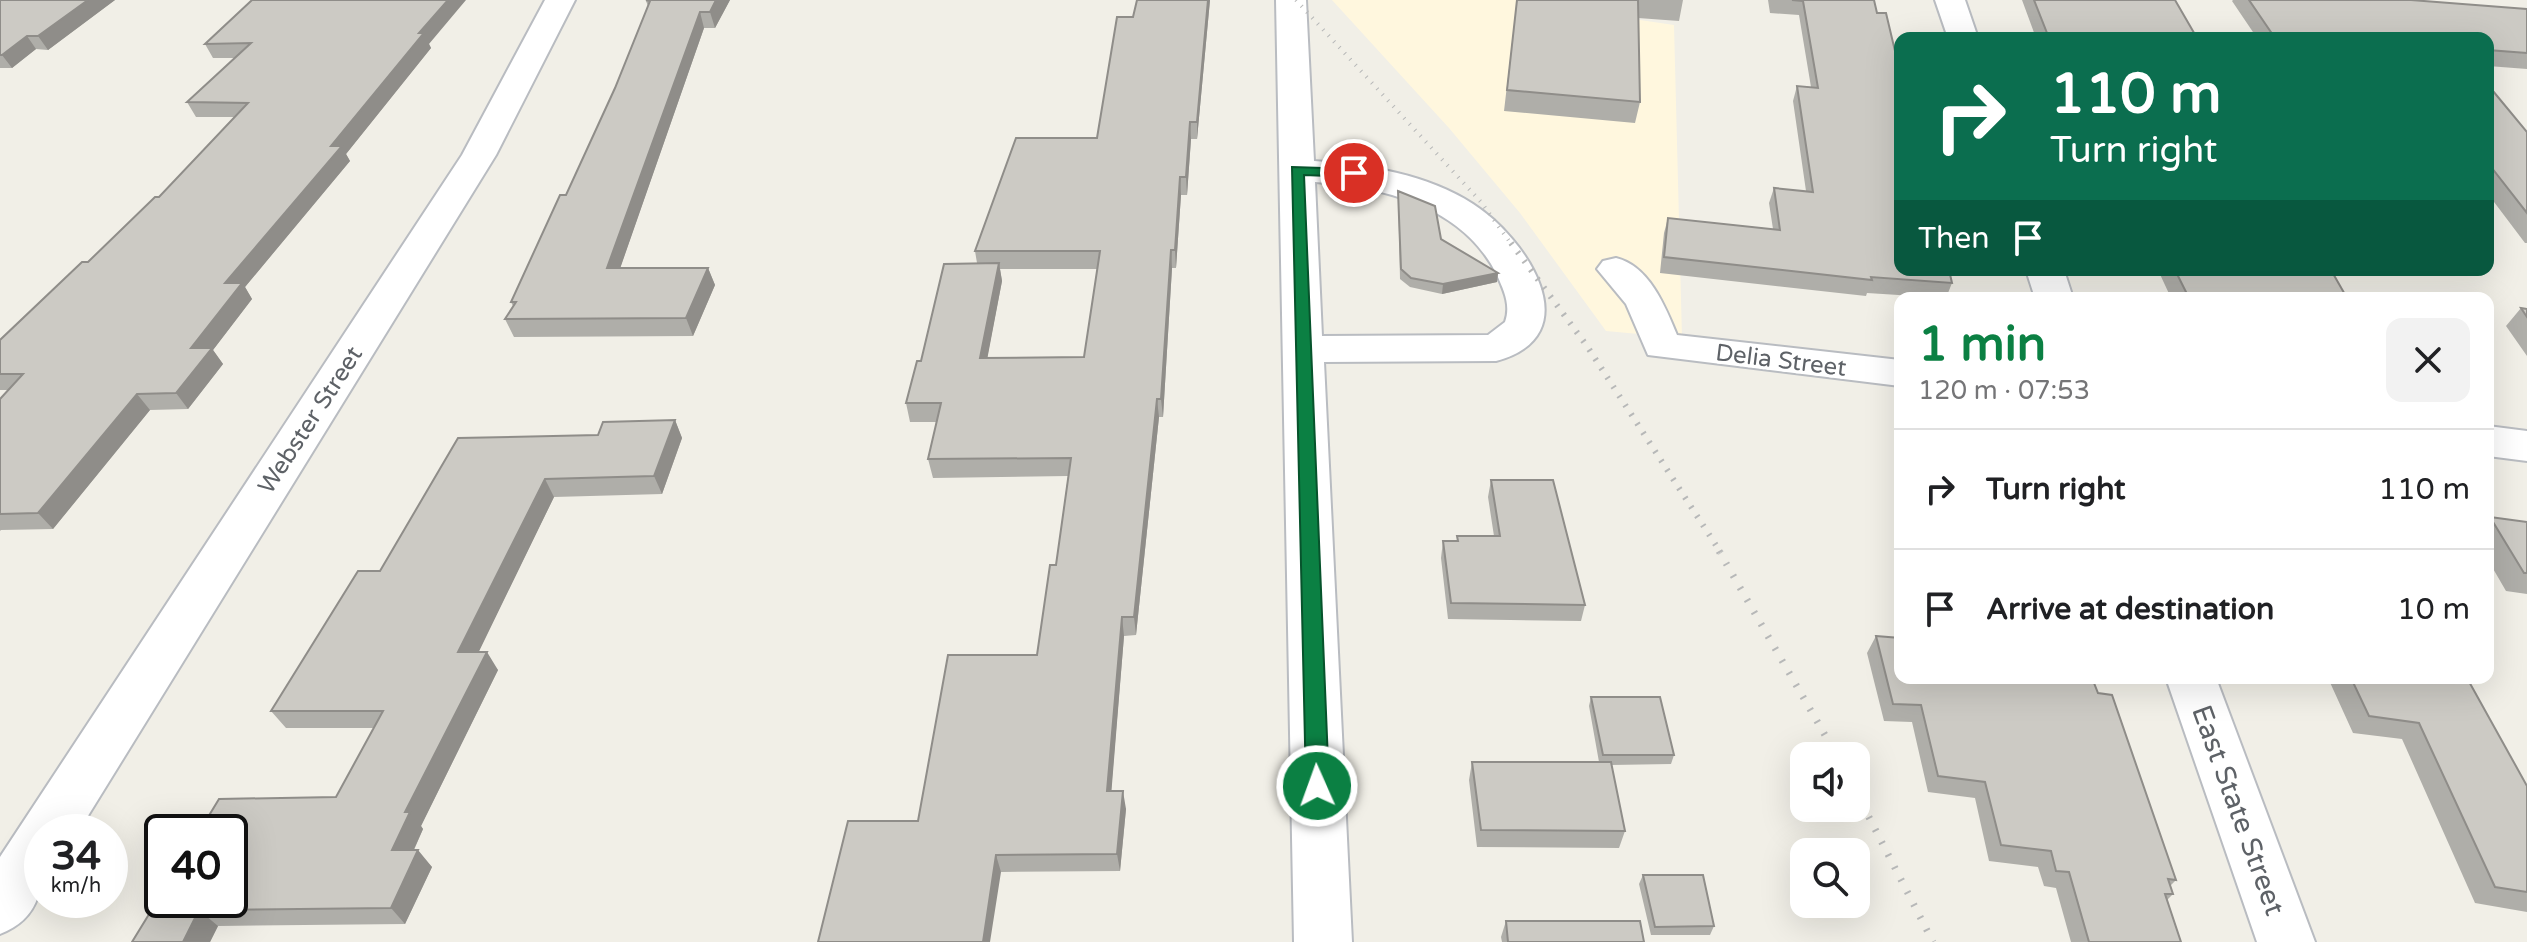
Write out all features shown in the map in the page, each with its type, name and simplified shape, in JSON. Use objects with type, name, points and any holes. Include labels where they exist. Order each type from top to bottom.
[{"type":"street","name":"Webster Street","points":[[59,814],[479,155],[560,0]]},
{"type":"street","points":[[1291,0],[1323,942]]},
{"type":"street","points":[[1950,0],[1961,32]]},
{"type":"street","points":[[1297,170],[1354,173],[1406,186],[1460,208],[1481,226],[1516,270],[1527,303],[1527,324],[1518,335],[1496,348],[1301,349]]},
{"type":"street","name":"Delia Street","points":[[1616,269],[1644,301],[1662,346],[1894,372]]},
{"type":"street","points":[[2494,442],[2527,446]]},
{"type":"street","name":"East State Street","points":[[2193,684],[2286,942]]},
{"type":"street","points":[[0,907],[24,869]]},
{"type":"shaded area","points":[[1332,0],[1559,0],[1558,8],[1674,25],[1682,338],[1606,331],[1520,213],[1449,128]]},
{"type":"building","points":[[0,0],[88,0],[38,36],[27,36],[0,55]]},
{"type":"building","points":[[252,0],[448,0],[331,146],[342,146],[225,283],[242,283],[191,348],[212,348],[176,393],[137,394],[38,513],[0,514],[0,399],[23,374],[0,374],[0,340],[82,262],[88,262],[155,197],[159,197],[248,103],[187,102],[251,43],[205,44]]},
{"type":"building","points":[[646,0],[716,0],[710,12],[700,12],[607,268],[708,268],[686,318],[505,319],[516,302],[511,302],[560,195],[566,195],[615,88],[650,1]]},
{"type":"building","points":[[1137,0],[1208,0],[1197,122],[1190,122],[1186,177],[1180,177],[1175,250],[1171,250],[1161,399],[1157,399],[1134,617],[1122,617],[1107,791],[1123,791],[1117,854],[996,855],[983,942],[818,942],[848,821],[918,821],[948,655],[1037,655],[1050,565],[1056,565],[1071,458],[928,459],[941,403],[906,403],[917,361],[921,361],[944,264],[999,263],[980,358],[1084,357],[1100,251],[975,251],[1016,138],[1097,138],[1117,17],[1133,17]]},
{"type":"building","points":[[1517,0],[1638,0],[1640,102],[1507,90]]},
{"type":"building","points":[[1792,0],[1874,0],[1877,13],[1886,13],[1894,47],[1894,276],[1950,276],[1952,283],[1871,277],[1872,280],[1664,257],[1668,218],[1780,230],[1774,188],[1813,192],[1797,86],[1818,88],[1803,1]]},
{"type":"building","points":[[2034,0],[2175,0],[2194,32],[2047,32]]},
{"type":"building","points":[[2249,0],[2411,0],[2527,9],[2527,53],[2494,50],[2494,32],[2271,32]]},
{"type":"building","points":[[2494,92],[2527,132],[2527,213],[2494,171]]},
{"type":"building","points":[[1398,191],[1435,206],[1441,239],[1498,273],[1443,284],[1411,278],[1401,269]]},
{"type":"building","points":[[2178,276],[2334,276],[2344,292],[2186,292]]},
{"type":"building","points":[[675,420],[654,476],[545,479],[458,652],[487,652],[405,812],[410,812],[392,850],[418,850],[391,908],[248,909],[248,814],[210,814],[219,799],[336,797],[383,711],[271,711],[358,571],[380,571],[458,438],[598,435],[603,422]]},
{"type":"building","points":[[1491,480],[1553,480],[1585,605],[1451,603],[1443,541],[1458,541],[1457,536],[1500,536]]},
{"type":"building","points":[[2494,518],[2527,522],[2527,573],[2524,573],[2494,524]]},
{"type":"building","points":[[1876,636],[1894,638],[1894,684],[2094,684],[2098,693],[2112,695],[2176,880],[2168,879],[2173,894],[2165,894],[2181,942],[2089,942],[2069,872],[2056,871],[2051,851],[2001,845],[1985,782],[1938,776],[1921,705],[1893,704]]},
{"type":"building","points":[[2354,684],[2470,684],[2527,786],[2527,892],[2495,887],[2419,723],[2369,716]]},
{"type":"building","points":[[1591,697],[1660,697],[1674,755],[1603,755]]},
{"type":"building","points":[[1472,762],[1611,762],[1625,831],[1481,830]]},
{"type":"building","points":[[1643,875],[1703,875],[1714,926],[1655,927]]},
{"type":"building","points":[[147,918],[195,918],[183,942],[132,942]]},
{"type":"building","points":[[1506,921],[1640,921],[1644,942],[1508,942]]},
{"type":"railway","points":[[1296,0],[1481,202],[1512,245]]},
{"type":"railway","points":[[1511,243],[1587,346],[1721,553]]},
{"type":"railway","points":[[1719,551],[1829,742]]},
{"type":"railway","points":[[1870,819],[1933,942]]},
{"type":"route","points":[[1317,786],[1297,170],[1354,173]]}]
